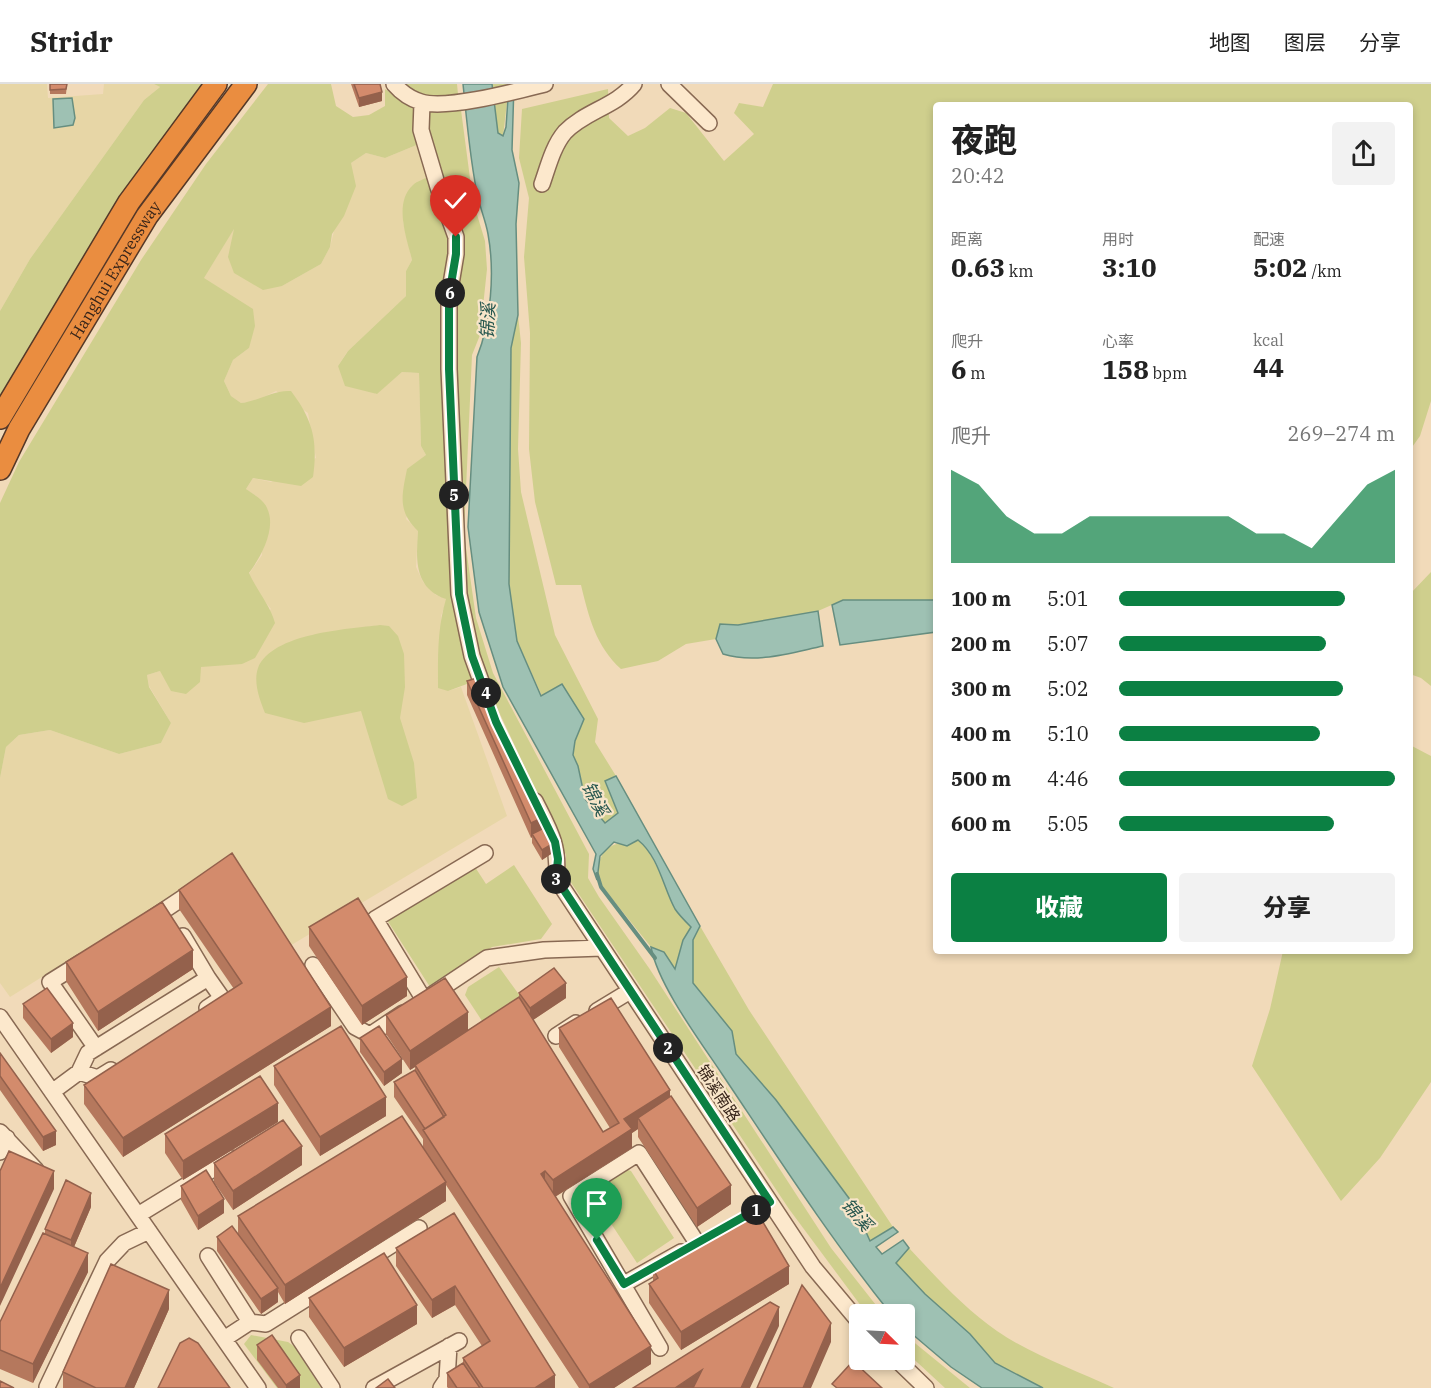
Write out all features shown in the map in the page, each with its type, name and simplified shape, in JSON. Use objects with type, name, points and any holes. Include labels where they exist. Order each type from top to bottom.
[{"type":"highway","name":"Hanghui Expressway","points":[[0,418],[129,202],[216,84]]},
{"type":"highway","name":"Hanghui Expressway","points":[[0,469],[19,429],[147,216],[246,84]]},
{"type":"street","points":[[394,84],[401,91],[422,102],[458,102],[545,84]]},
{"type":"street","points":[[542,184],[556,145],[565,133],[579,120],[620,98],[634,84]]},
{"type":"street","points":[[669,84],[709,123]]},
{"type":"street","points":[[422,102],[421,130],[456,237],[456,254],[449,296],[449,369],[459,594],[472,656],[493,712]]},
{"type":"street","name":"锦溪南路","points":[[531,792],[555,842],[558,859],[556,878],[765,1205],[849,1310]]},
{"type":"street","points":[[424,1000],[375,919],[484,853]]},
{"type":"street","points":[[138,927],[211,879]]},
{"type":"street","points":[[167,909],[222,998],[194,1017]]},
{"type":"street","points":[[313,965],[355,1027],[370,1035],[424,1000],[448,990],[487,958],[544,950],[602,948]]},
{"type":"street","points":[[96,1048],[50,982],[98,952]]},
{"type":"street","points":[[52,1092],[79,1072],[88,1053],[208,978]]},
{"type":"street","points":[[556,1036],[630,991]]},
{"type":"street","points":[[0,1017],[258,1388]]},
{"type":"street","points":[[79,1072],[98,1078],[126,1060]]},
{"type":"street","points":[[0,1152],[3,1135]]},
{"type":"street","points":[[3,1135],[36,1170]]},
{"type":"street","points":[[138,1215],[248,1148]]},
{"type":"street","points":[[624,1284],[703,1240],[639,1154],[630,1157],[571,1196],[660,1348]]},
{"type":"street","points":[[224,1338],[250,1322],[266,1324],[419,1228]]},
{"type":"street","points":[[47,1387],[107,1261],[124,1243],[149,1231]]},
{"type":"street","points":[[208,1256],[250,1322]]},
{"type":"street","points":[[299,1338],[332,1388]]},
{"type":"street","points":[[375,1388],[454,1343],[447,1378],[441,1388]]},
{"type":"street","points":[[907,1370],[926,1388]]},
{"type":"shaded area","points":[[0,84],[47,84],[48,98],[103,94],[104,84],[154,84],[160,87],[144,100],[30,259],[0,311]]},
{"type":"shaded area","points":[[419,144],[430,176],[403,222],[412,260],[406,271],[406,296],[347,352],[338,366],[376,394],[402,372],[419,373],[421,446],[426,455],[406,519],[418,530],[416,567],[423,582],[436,595],[447,599],[441,616],[448,691],[461,687],[507,816],[288,947],[232,858],[10,997],[0,983],[0,778],[6,747],[19,735],[50,730],[119,754],[161,743],[171,723],[149,686],[147,675],[160,671],[201,667],[271,609],[258,593],[249,574],[262,555],[256,496],[246,489],[253,478],[271,482],[316,458],[308,413],[276,391],[256,401],[241,403],[231,396],[224,381],[233,360],[249,348],[203,279],[235,227],[282,286],[321,264],[330,247],[351,163],[366,153],[385,158]]},
{"type":"green space","points":[[154,84],[203,84],[72,280],[0,402],[0,311],[30,259],[144,100],[160,87]]},
{"type":"green space","points":[[268,84],[331,84],[336,106],[353,117],[369,115],[385,106],[385,89],[421,109],[439,112],[461,110],[473,201],[485,241],[487,269],[480,335],[472,355],[464,534],[476,618],[493,673],[589,854],[588,878],[599,897],[649,968],[831,1248],[875,1304],[860,1304],[789,1209],[566,875],[566,855],[483,678],[448,691],[438,688],[440,632],[446,599],[428,588],[419,572],[418,531],[407,517],[403,502],[407,469],[426,455],[421,446],[419,373],[402,372],[377,394],[345,386],[338,366],[348,351],[406,296],[406,271],[412,260],[403,221],[404,201],[413,185],[430,176],[419,144],[385,158],[366,153],[351,163],[356,186],[344,216],[332,234],[330,247],[321,264],[282,286],[263,290],[234,273],[228,257],[234,229],[204,278],[253,309],[255,326],[249,348],[233,360],[224,381],[231,396],[241,403],[278,392],[291,391],[309,421],[314,442],[313,477],[301,486],[253,478],[246,489],[266,505],[270,516],[269,533],[263,551],[249,573],[275,623],[255,658],[242,664],[201,667],[200,682],[186,694],[171,691],[160,671],[147,675],[149,687],[171,723],[161,743],[119,754],[50,730],[19,735],[6,747],[0,778],[0,503],[19,462],[141,260],[206,164]]},
{"type":"green space","points":[[404,84],[457,84],[458,94],[430,96],[416,92]]},
{"type":"green space","points":[[492,84],[509,84],[503,137],[498,133]]},
{"type":"green space","points":[[773,84],[1431,84],[1431,401],[1420,436],[1413,446],[1413,102],[933,102],[933,600],[843,600],[818,611],[738,625],[720,624],[716,639],[686,644],[658,661],[621,669],[599,641],[581,585],[556,585],[535,502],[529,449],[530,333],[524,257],[529,198],[519,158],[522,109],[608,89],[609,118],[628,136],[645,128],[670,108],[686,113],[724,161],[754,134],[734,113],[739,103],[763,107]]},
{"type":"green space","points":[[518,315],[521,343],[518,449],[521,492],[555,635],[598,719],[595,742],[616,776],[605,782],[618,813],[605,823],[585,799],[578,766],[573,755],[575,741],[584,719],[542,696],[517,641],[509,584],[509,461],[511,348]]},
{"type":"green space","points":[[1431,572],[1431,686],[1413,675],[1413,591]]},
{"type":"green space","points":[[380,625],[389,626],[398,636],[404,654],[405,687],[400,718],[414,763],[417,798],[402,806],[388,799],[361,711],[304,723],[265,713],[257,685],[258,668],[266,656],[278,647],[312,635]]},
{"type":"green space","points":[[1413,747],[1431,756],[1431,1082],[1380,1158],[1341,1201],[1252,1066],[1270,1009],[1282,954],[1413,954]]},
{"type":"green space","points":[[638,840],[646,846],[672,896],[675,908],[691,927],[683,940],[675,970],[664,952],[651,947],[597,880],[600,861],[607,849],[620,843]]},
{"type":"green space","points":[[514,865],[552,924],[541,939],[492,947],[430,987],[387,920],[475,867],[486,884]]},
{"type":"green space","points":[[700,926],[749,1010],[893,1227],[870,1241],[854,1205],[776,1100],[736,1054],[731,1031],[693,983],[693,940]]},
{"type":"green space","points":[[499,967],[523,1000],[486,1027],[465,995],[468,987]]},
{"type":"green space","points":[[622,1168],[631,1171],[674,1238],[637,1263],[591,1193],[597,1185]]},
{"type":"green space","points":[[909,1248],[962,1302],[1010,1340],[1114,1388],[1043,1388],[995,1363],[970,1334],[925,1294],[896,1263]]},
{"type":"green space","points":[[251,1335],[288,1342],[295,1347],[321,1388],[277,1388],[244,1344]]},
{"type":"green space","points":[[915,1343],[970,1388],[945,1388],[915,1360]]},
{"type":"water","points":[[463,84],[492,84],[498,133],[503,136],[506,127],[509,84],[514,84],[512,150],[519,183],[516,224],[518,315],[511,348],[509,584],[517,641],[541,696],[562,684],[584,719],[575,741],[573,755],[578,766],[585,799],[605,823],[618,813],[605,781],[616,776],[700,926],[693,940],[693,983],[732,1031],[736,1054],[776,1100],[854,1205],[870,1241],[893,1227],[898,1232],[876,1247],[882,1254],[903,1240],[909,1248],[896,1263],[925,1294],[970,1334],[995,1363],[1043,1388],[982,1388],[951,1367],[915,1336],[915,1304],[883,1304],[868,1285],[783,1166],[692,1029],[662,978],[651,947],[664,952],[675,969],[683,940],[691,927],[675,909],[651,855],[638,840],[627,846],[614,842],[600,856],[597,880],[593,869],[596,854],[503,687],[479,612],[468,527],[477,357],[486,328],[491,280],[488,234],[478,198]]},
{"type":"water","points":[[72,98],[75,118],[73,125],[54,128],[53,99]]},
{"type":"water","points":[[843,600],[933,600],[933,632],[840,645],[832,605]]},
{"type":"water","points":[[818,611],[823,646],[786,654],[748,658],[723,654],[716,639],[720,624],[738,625]]},
{"type":"building","points":[[50,84],[67,84],[66,89],[50,90]]},
{"type":"building","points":[[354,84],[380,84],[382,92],[359,98]]},
{"type":"building","points":[[480,677],[544,817],[531,823],[467,681]]},
{"type":"building","points":[[546,827],[554,843],[542,850],[532,834]]},
{"type":"building","points":[[232,853],[331,1007],[123,1138],[84,1085],[242,983],[179,890]]},
{"type":"building","points":[[358,898],[407,977],[362,1006],[309,927]]},
{"type":"building","points":[[162,902],[193,950],[98,1012],[66,962]]},
{"type":"building","points":[[554,968],[566,983],[530,1008],[519,993]]},
{"type":"building","points":[[445,978],[468,1012],[410,1051],[386,1015]]},
{"type":"building","points":[[47,988],[73,1023],[51,1039],[23,1004]]},
{"type":"building","points":[[519,997],[603,1132],[619,1123],[559,1028],[611,998],[670,1090],[624,1119],[632,1129],[553,1180],[545,1171],[541,1174],[651,1346],[589,1385],[423,1130],[446,1115],[415,1065]]},
{"type":"building","points":[[341,1026],[386,1097],[320,1137],[274,1066]]},
{"type":"building","points":[[379,1026],[402,1059],[384,1072],[360,1038]]},
{"type":"building","points":[[0,1053],[56,1131],[43,1137],[0,1076]]},
{"type":"building","points":[[415,1070],[444,1117],[425,1129],[394,1082]]},
{"type":"building","points":[[260,1076],[278,1103],[183,1161],[165,1134]]},
{"type":"building","points":[[671,1096],[731,1185],[697,1208],[638,1118]]},
{"type":"building","points":[[402,1116],[446,1182],[285,1285],[238,1216]]},
{"type":"building","points":[[283,1120],[302,1146],[233,1191],[214,1163]]},
{"type":"building","points":[[9,1151],[54,1171],[0,1288],[0,1171]]},
{"type":"building","points":[[206,1170],[224,1199],[198,1216],[181,1186]]},
{"type":"building","points":[[66,1180],[91,1193],[71,1240],[45,1229]]},
{"type":"building","points":[[754,1207],[789,1266],[681,1332],[649,1284],[658,1278],[653,1269]]},
{"type":"building","points":[[454,1213],[555,1375],[535,1388],[483,1388],[463,1358],[490,1341],[455,1286],[432,1300],[396,1248]]},
{"type":"building","points":[[232,1226],[278,1288],[261,1299],[217,1237]]},
{"type":"building","points":[[43,1233],[88,1253],[33,1364],[0,1350],[0,1322]]},
{"type":"building","points":[[384,1253],[417,1305],[344,1348],[309,1298]]},
{"type":"building","points":[[111,1264],[169,1290],[125,1388],[96,1388],[63,1372]]},
{"type":"building","points":[[802,1285],[831,1323],[803,1388],[757,1388]]},
{"type":"building","points":[[770,1302],[779,1307],[741,1388],[693,1388],[702,1370],[675,1388],[633,1388]]},
{"type":"building","points":[[272,1335],[300,1375],[286,1385],[257,1345]]},
{"type":"building","points":[[189,1338],[198,1343],[230,1388],[158,1388],[180,1343]]},
{"type":"building","points":[[463,1363],[480,1388],[457,1388],[447,1373]]},
{"type":"building","points":[[849,1365],[849,1370],[863,1370],[882,1388],[837,1388],[832,1384]]},
{"type":"building","points":[[388,1379],[395,1388],[376,1388]]},
{"type":"building","points":[[0,1381],[14,1388],[0,1388]]},
{"type":"waterway","name":"锦溪","points":[[597,874],[601,887],[655,958]]},
{"type":"route","points":[[456,237],[456,254],[449,296],[449,369],[459,594],[472,656],[496,722],[555,842],[558,859],[556,878],[770,1202],[624,1284],[597,1240]]}]
